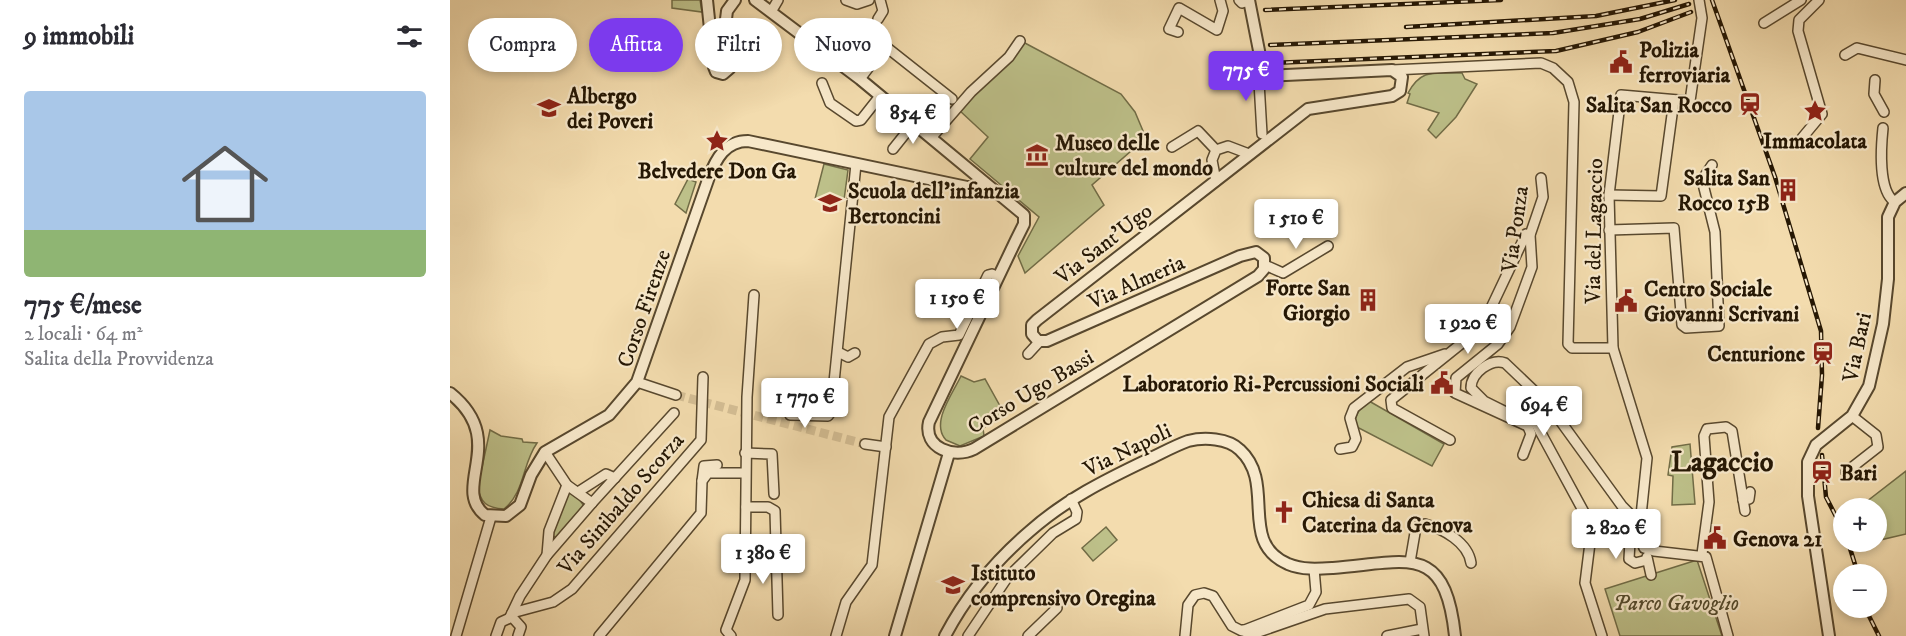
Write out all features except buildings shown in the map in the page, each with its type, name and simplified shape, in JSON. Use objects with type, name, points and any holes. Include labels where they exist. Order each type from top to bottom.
[{"type":"street","points":[[707,0],[714,67],[718,73],[723,74],[730,68],[727,11],[735,0]]},
{"type":"street","points":[[755,0],[860,79],[988,187]]},
{"type":"street","points":[[771,12],[778,0]]},
{"type":"street","points":[[846,0],[857,4],[869,0]]},
{"type":"street","points":[[878,18],[883,9],[880,0]]},
{"type":"street","points":[[1178,32],[1169,28],[1179,8],[1217,30],[1222,12],[1220,0]]},
{"type":"street","points":[[1246,0],[1262,74],[1259,82],[1262,134]]},
{"type":"street","points":[[1609,195],[1661,196],[1674,100],[1688,102],[1691,99],[1702,18],[1699,0]]},
{"type":"street","points":[[1764,23],[1801,0]]},
{"type":"street","points":[[1802,138],[1822,112],[1798,31],[1799,20],[1819,0]]},
{"type":"street","points":[[931,138],[971,92],[1009,57],[1020,41]]},
{"type":"street","points":[[860,79],[885,46],[952,99]]},
{"type":"street","points":[[1845,56],[1857,48],[1906,60]]},
{"type":"street","points":[[1262,74],[1268,77],[1541,63],[1553,68],[1568,82],[1575,110],[1569,226],[1568,344],[1572,348],[1613,348]]},
{"type":"street","points":[[1249,154],[1228,146],[1216,150],[1212,160],[1216,181],[1308,109],[1396,94],[1402,88],[1402,77],[1392,70]]},
{"type":"street","points":[[1875,80],[1874,94],[1884,112]]},
{"type":"street","points":[[822,83],[830,103],[856,121],[861,120],[880,96]]},
{"type":"street","name":"Via del Lagaccio","points":[[1647,560],[1635,563],[1629,559],[1630,541],[1639,535],[1647,458],[1613,348],[1609,195],[1622,94],[1674,100]]},
{"type":"street","points":[[892,149],[913,123]]},
{"type":"street","points":[[1883,128],[1881,142],[1884,190],[1895,202],[1906,193]]},
{"type":"street","points":[[1172,147],[1198,131],[1216,150]]},
{"type":"street","name":"Corso Firenze","points":[[491,517],[506,516],[516,510],[523,499],[531,474],[545,452],[609,415],[637,382],[709,177],[721,153],[734,144],[748,141],[967,187],[988,187]]},
{"type":"street","points":[[790,415],[828,416],[831,412],[856,164]]},
{"type":"street","points":[[1609,230],[1674,228],[1682,325],[1686,328],[1719,326],[1715,232],[1702,180],[1712,165]]},
{"type":"street","name":"Via Ponza","points":[[1527,422],[1522,425],[1458,396],[1454,386],[1458,376],[1498,344],[1509,327],[1532,267],[1530,235],[1543,197],[1541,178]]},
{"type":"street","name":"Via Sant'Ugo","points":[[1040,341],[1031,333],[1037,320],[1216,181]]},
{"type":"street","name":"Corso Ugo Bassi","points":[[988,187],[1024,218],[929,422],[928,430],[931,439],[949,453],[963,453],[974,449],[1258,276],[1265,265]]},
{"type":"street","name":"Via Bari","points":[[1829,636],[1808,496],[1808,462],[1816,444],[1852,416],[1869,386],[1883,324],[1888,279],[1888,217],[1895,202]]},
{"type":"street","points":[[1450,440],[1410,413],[1392,408],[1390,400],[1482,327],[1527,234],[1530,235]]},
{"type":"street","points":[[1265,265],[1282,273],[1328,246]]},
{"type":"street","name":"Via Almeria","points":[[1040,341],[1049,341],[1247,254],[1262,254],[1265,265]]},
{"type":"street","points":[[836,636],[846,602],[872,565],[889,417],[929,344],[942,337],[958,335],[988,275],[998,277]]},
{"type":"street","points":[[729,634],[745,580],[745,453],[754,295]]},
{"type":"street","points":[[1028,354],[1040,341]]},
{"type":"street","points":[[838,352],[848,357],[855,353]]},
{"type":"street","points":[[1340,450],[1352,447],[1356,439],[1350,420],[1354,408],[1407,367],[1430,357],[1448,353]]},
{"type":"street","points":[[1523,455],[1531,434],[1527,422],[1480,398],[1471,388],[1473,379],[1489,364],[1503,362],[1548,404],[1623,506],[1634,518],[1641,520]]},
{"type":"street","name":"Via Sinibaldo Scorza","points":[[511,615],[553,602],[572,589],[701,440],[704,377]]},
{"type":"street","points":[[637,382],[676,396]]},
{"type":"street","points":[[450,393],[466,407],[477,435],[477,456],[469,488],[471,500],[481,512],[491,517],[456,636]]},
{"type":"street","points":[[1548,404],[1537,412],[1535,422],[1592,527],[1585,583],[1602,636]]},
{"type":"street","points":[[496,636],[500,624],[511,615],[547,555],[674,414]]},
{"type":"street","points":[[1846,472],[1878,447],[1876,435],[1852,416]]},
{"type":"street","points":[[1702,554],[1709,502],[1704,436],[1707,429],[1726,427],[1732,431],[1747,496],[1745,510]]},
{"type":"street","name":"Via Napoli","points":[[945,636],[989,572],[1029,531],[1071,499],[1187,442],[1209,440],[1230,443],[1243,453],[1256,473],[1260,528],[1269,550],[1286,563],[1314,569],[1410,562]]},
{"type":"street","points":[[865,444],[886,447]]},
{"type":"street","points":[[545,452],[567,485],[592,503]]},
{"type":"street","points":[[745,453],[772,454],[774,494]]},
{"type":"street","points":[[895,636],[949,453]]},
{"type":"street","points":[[599,636],[701,513],[704,466],[717,465]]},
{"type":"street","points":[[702,481],[708,473],[745,473]]},
{"type":"street","points":[[578,492],[606,474],[615,478]]},
{"type":"street","points":[[547,555],[549,531],[567,485]]},
{"type":"street","points":[[968,636],[1007,578],[1053,533],[1073,522],[1077,512],[1071,499]]},
{"type":"street","points":[[746,507],[768,507],[775,511],[778,615]]},
{"type":"street","points":[[1455,636],[1452,606],[1441,579],[1429,568],[1410,562],[1416,527],[1425,524],[1452,536],[1470,555],[1472,563]]},
{"type":"street","points":[[1639,535],[1647,550],[1647,560],[1652,575]]},
{"type":"street","points":[[1647,550],[1702,554],[1709,561],[1728,636]]},
{"type":"street","points":[[1238,632],[1311,604],[1315,594],[1314,569]]},
{"type":"street","points":[[1185,636],[1190,601],[1194,596],[1202,593],[1214,597],[1238,632],[1250,635],[1329,608],[1408,599],[1420,608],[1423,633],[1387,636]]},
{"type":"street","points":[[1028,636],[1057,608]]},
{"type":"street","points":[[511,615],[519,624],[518,636]]},
{"type":"green space","points":[[672,0],[700,0],[702,12],[672,8]]},
{"type":"green space","points":[[1023,42],[1121,94],[1135,112],[1146,138],[1092,185],[1104,205],[1025,273],[1018,256],[1039,217],[970,159],[988,137],[959,110],[998,73]]},
{"type":"green space","points":[[1437,73],[1462,73],[1465,79],[1477,84],[1456,117],[1436,138],[1428,130],[1439,113],[1407,103],[1410,94],[1408,93],[1413,85],[1424,76]]},
{"type":"green space","points":[[824,164],[848,170],[844,200],[815,199]]},
{"type":"green space","points":[[688,179],[696,182],[686,213],[675,204]]},
{"type":"green space","points":[[961,376],[974,382],[985,379],[1005,415],[983,428],[984,436],[960,446],[946,440],[940,425],[944,408]]},
{"type":"green space","points":[[1369,401],[1444,444],[1432,466],[1355,426],[1359,411]]},
{"type":"green space","points":[[490,430],[501,436],[537,443],[528,460],[516,494],[504,509],[489,506],[479,492],[478,486]]},
{"type":"green space","points":[[1690,444],[1695,504],[1672,505],[1673,476],[1668,475],[1672,447]]},
{"type":"green space","points":[[1906,471],[1906,534],[1887,538],[1887,498],[1871,498]]},
{"type":"green space","points":[[574,492],[584,506],[557,538],[551,535],[566,494]]},
{"type":"green space","points":[[1106,527],[1117,540],[1093,561],[1082,548]]},
{"type":"green space","name":"Parco Gavoglio","points":[[1697,560],[1722,636],[1620,636],[1605,589]]},
{"type":"tunnel","points":[[676,395],[865,444]]},
{"type":"railway","points":[[1265,10],[1501,0]]},
{"type":"railway","points":[[1406,27],[1596,16],[1675,0]]},
{"type":"railway","points":[[1712,0],[1775,177],[1821,331],[1822,375],[1818,428]]},
{"type":"railway","points":[[1270,45],[1553,33],[1640,19],[1689,4]]},
{"type":"railway","points":[[1272,63],[1556,51],[1638,32],[1691,12]]},
{"type":"railway","points":[[1822,455],[1826,497],[1833,511]]},
{"type":"railway","points":[[1851,552],[1855,564]]},
{"type":"railway","points":[[1870,618],[1879,636]]},
{"type":"place","name":"Polizia ferroviaria","points":[[1621,62]]},
{"type":"place","name":"Salita San Rocco","points":[[1750,104]]},
{"type":"place","name":"Albergo dei Poveri","points":[[549,108]]},
{"type":"place","name":"Immacolata","points":[[1815,111]]},
{"type":"place","name":"Belvedere Don Ga","points":[[717,141]]},
{"type":"place","name":"Museo delle culture del mondo","points":[[1037,155]]},
{"type":"place","name":"Salita San Rocco 15B","points":[[1788,190]]},
{"type":"place","name":"Scuola dell'infanzia Bertoncini","points":[[830,203]]},
{"type":"place","name":"Forte San Giorgio","points":[[1368,300]]},
{"type":"place","name":"Centro Sociale Giovanni Scrivani","points":[[1626,301]]},
{"type":"place","name":"Centurione","points":[[1823,353]]},
{"type":"place","name":"Laboratorio Ri-Percussioni Sociali","points":[[1442,383]]},
{"type":"place","name":"Bari","points":[[1822,472]]},
{"type":"place","name":"Chiesa di Santa Caterina da Genova","points":[[1284,512]]},
{"type":"place","name":"Genova 21","points":[[1715,538]]},
{"type":"place","name":"Istituto comprensivo Oregina","points":[[953,585]]},
{"type":"district","name":"Lagaccio","points":[[1722,461]]}]
